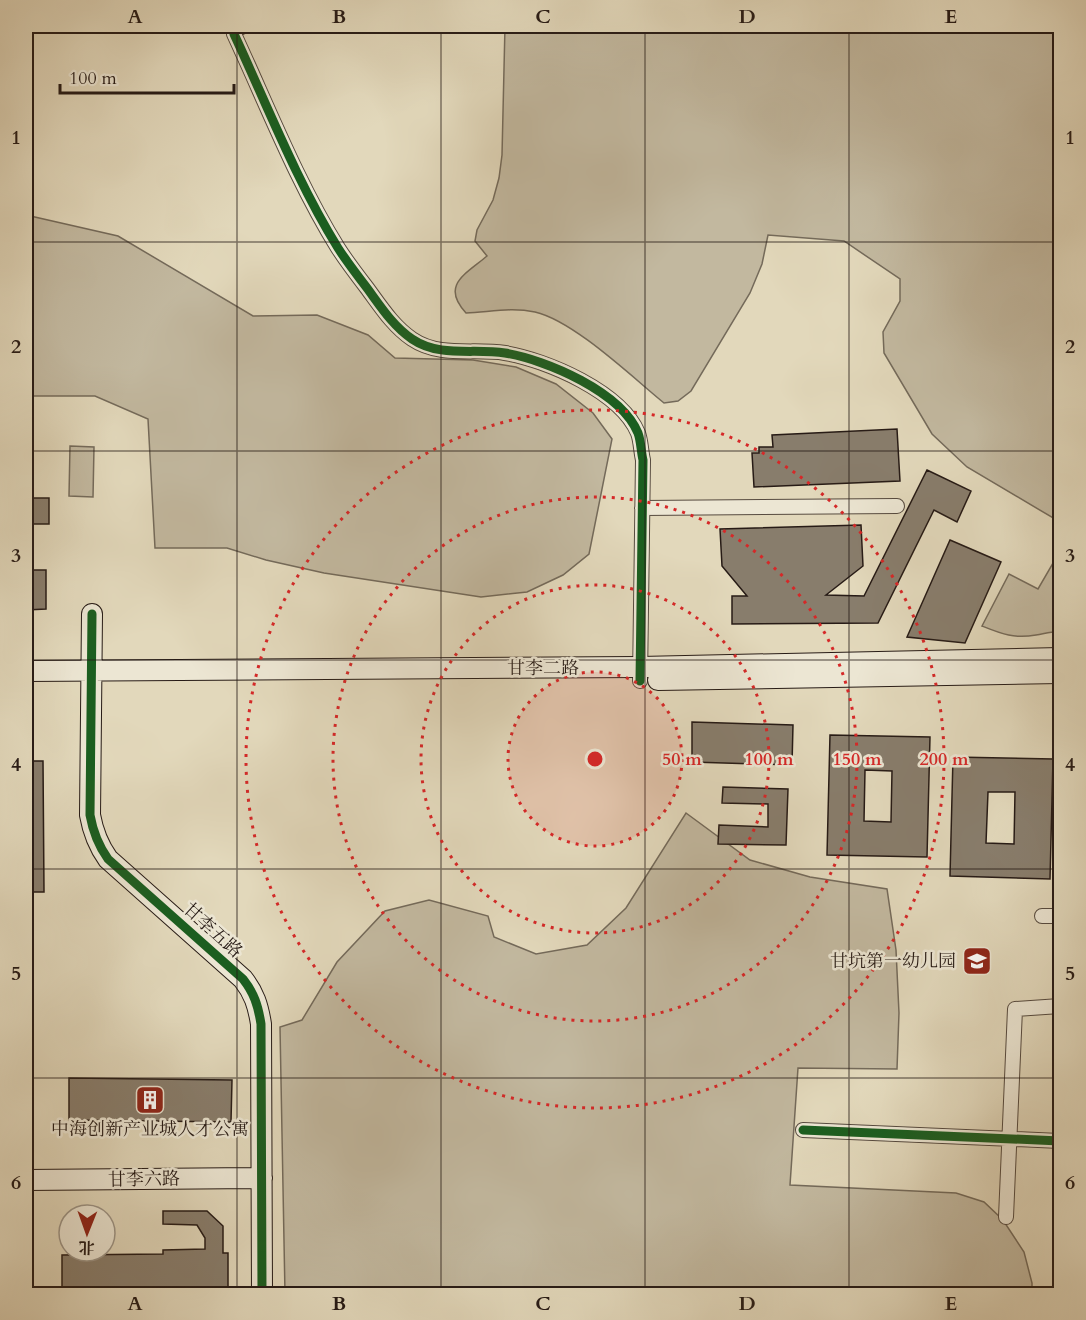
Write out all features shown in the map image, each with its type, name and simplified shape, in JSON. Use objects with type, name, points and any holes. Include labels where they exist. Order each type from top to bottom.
[{"type":"main road","name":"甘李五路","points":[[92,614],[90,815],[99,847],[108,860],[243,979],[258,1005],[261,1024],[262,1294]]},
{"type":"main road","name":"甘李二路","points":[[640,674],[1060,658]]},
{"type":"main road","name":"甘李二路","points":[[26,671],[92,677],[1060,673]]},
{"type":"main road","name":"甘李二路","points":[[26,684],[92,677]]},
{"type":"main road","name":"甘李六路","points":[[26,1180],[262,1178]]},
{"type":"street","points":[[234,34],[316,210],[339,249],[393,323],[414,340],[436,349],[504,353],[538,361],[583,382],[622,408],[638,434],[643,460],[640,674]]},
{"type":"street","points":[[642,508],[897,506]]},
{"type":"street","points":[[1042,916],[1060,916]]},
{"type":"street","points":[[1006,1217],[1015,1009],[1060,1006]]},
{"type":"street","points":[[803,1130],[1060,1141]]},
{"type":"lane","points":[[234,34],[250,26]]},
{"type":"shaded area","points":[[505,26],[1060,26],[1060,522],[967,467],[932,434],[884,353],[883,332],[900,301],[900,279],[844,241],[768,235],[762,264],[750,293],[691,391],[678,401],[664,403],[585,338],[550,317],[517,310],[466,313],[455,295],[456,287],[464,275],[487,256],[475,241],[477,230],[493,200],[499,178],[502,155]]},
{"type":"shaded area","points":[[26,215],[118,236],[253,316],[317,315],[368,335],[395,358],[473,360],[516,367],[556,384],[593,413],[612,439],[589,554],[563,575],[527,592],[481,597],[324,573],[266,560],[227,548],[155,548],[148,419],[95,396],[26,396]]},
{"type":"shaded area","points":[[70,446],[94,447],[93,497],[69,496]]},
{"type":"shaded area","points":[[1060,551],[1060,632],[1015,636],[982,626],[1009,574],[1038,589]]},
{"type":"shaded area","points":[[686,813],[750,860],[810,877],[887,889],[896,950],[899,1013],[897,1069],[798,1068],[790,1185],[956,1193],[984,1202],[1003,1220],[1024,1252],[1032,1283],[1032,1294],[285,1294],[280,1027],[302,1020],[337,962],[385,911],[429,900],[488,916],[494,937],[536,954],[587,945],[626,908]]},
{"type":"building","points":[[897,429],[900,481],[754,487],[752,453],[759,453],[759,447],[773,447],[772,435]]},
{"type":"building","points":[[927,470],[971,491],[957,522],[934,510],[878,623],[732,624],[732,596],[747,596],[722,566],[720,529],[861,525],[863,566],[826,595],[864,596]]},
{"type":"building","points":[[26,498],[49,498],[49,524],[26,524]]},
{"type":"building","points":[[950,540],[1001,562],[965,643],[907,637]]},
{"type":"building","points":[[26,570],[46,570],[46,609],[26,610]]},
{"type":"building","points":[[692,722],[793,725],[792,765],[692,762]]},
{"type":"building","points":[[830,735],[930,737],[927,857],[827,855]],"holes":[[[865,770],[892,771],[891,822],[864,821]]]},
{"type":"building","points":[[953,757],[1053,759],[1050,879],[950,876]],"holes":[[[988,792],[1015,792],[1014,844],[986,843]]]},
{"type":"building","points":[[26,761],[43,761],[44,892],[26,892]]},
{"type":"building","points":[[723,787],[788,789],[786,845],[718,844],[719,825],[768,827],[768,804],[722,803]]},
{"type":"building","name":"中海创新产业城人才公寓","points":[[69,1078],[232,1080],[231,1122],[69,1120]]},
{"type":"building","points":[[163,1211],[207,1211],[223,1226],[223,1253],[228,1253],[228,1287],[62,1289],[62,1263],[117,1263],[117,1254],[163,1254],[163,1250],[205,1249],[205,1238],[197,1225],[163,1224]]},
{"type":"cycle path","points":[[234,34],[296,170],[323,223],[348,263],[399,328],[412,339],[434,348],[505,353],[541,363],[581,380],[616,404],[629,418],[638,433],[643,460],[640,681]]},
{"type":"cycle path","points":[[92,614],[90,815],[96,838],[108,859],[243,979],[253,994],[258,1011],[261,1024],[262,1294]]},
{"type":"cycle path","points":[[803,1130],[1060,1141]]},
{"type":"place","name":"甘坑第一幼儿园","points":[[977,961]]},
{"type":"place","name":"中海创新产业城人才公寓","points":[[150,1100]]}]
